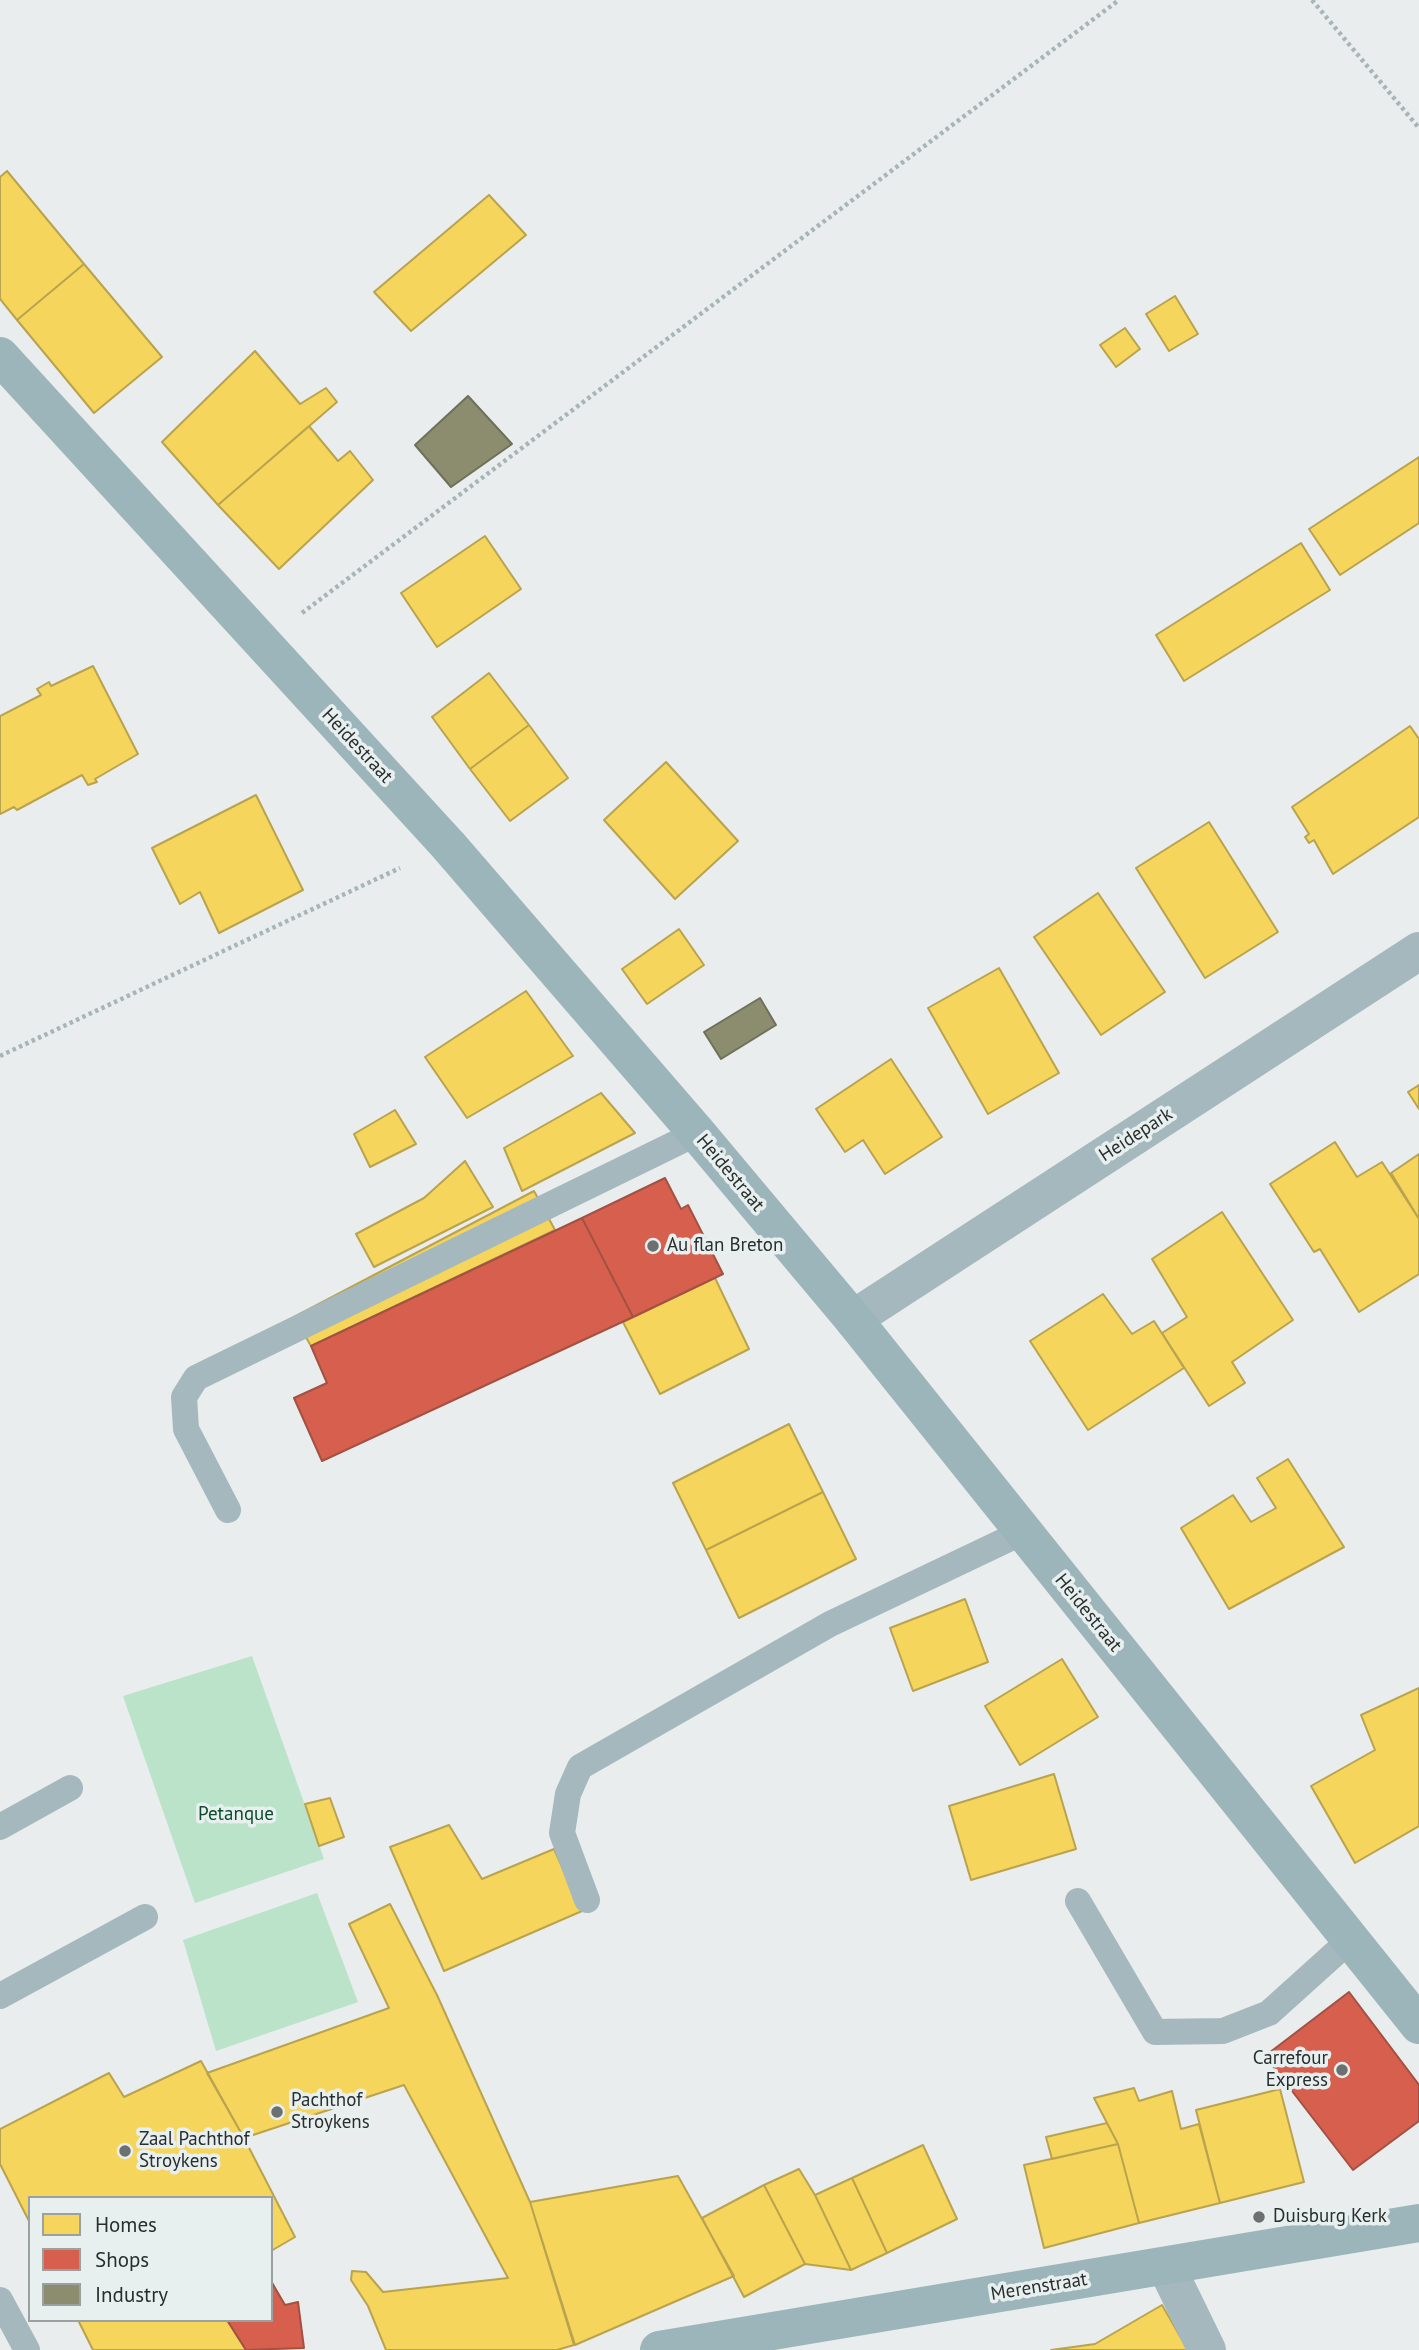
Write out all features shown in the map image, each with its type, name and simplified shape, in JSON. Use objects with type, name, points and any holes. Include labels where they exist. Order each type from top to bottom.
[{"type":"street","name":"Heidestraat","points":[[0,356],[448,845],[697,1133],[853,1319],[1419,2025]]},
{"type":"street","name":"Heidepark","points":[[853,1319],[1419,951]]},
{"type":"street","name":"Merenstraat","points":[[659,2350],[1419,2223]]},
{"type":"street","points":[[1166,2266],[1207,2350]]},
{"type":"lane","points":[[228,1510],[186,1429],[184,1397],[196,1378],[697,1133]]},
{"type":"lane","points":[[587,1900],[562,1833],[568,1794],[580,1766],[830,1624],[1023,1532]]},
{"type":"lane","points":[[0,1827],[70,1788]]},
{"type":"lane","points":[[1078,1901],[1155,2032],[1223,2031],[1269,2013],[1350,1940]]},
{"type":"lane","points":[[0,1996],[145,1917]]},
{"type":"lane","points":[[0,2300],[27,2350]]},
{"type":"path","points":[[262,643],[1119,0]]},
{"type":"path","points":[[1312,0],[1419,128]]},
{"type":"path","points":[[0,1056],[448,845]]},
{"type":"green space","name":"Petanque","points":[[252,1656],[324,1859],[195,1903],[123,1696]]},
{"type":"green space","points":[[317,1893],[358,2002],[216,2051],[183,1940]]},
{"type":"building: Homes","points":[[7,171],[84,264],[17,320],[0,299],[0,177]]},
{"type":"building: Homes","points":[[489,195],[526,235],[411,331],[374,292]]},
{"type":"building: Homes","points":[[84,264],[162,357],[94,413],[17,320]]},
{"type":"building: Homes","points":[[1175,296],[1198,334],[1169,351],[1146,314]]},
{"type":"building: Homes","points":[[1125,328],[1140,349],[1116,367],[1100,345]]},
{"type":"building: Homes","points":[[255,351],[300,404],[326,388],[337,402],[218,505],[162,442]]},
{"type":"building: Homes","points":[[309,426],[338,461],[350,451],[373,480],[279,569],[218,505]]},
{"type":"building: Homes","points":[[1419,457],[1419,523],[1340,575],[1309,529]]},
{"type":"building: Homes","points":[[485,536],[521,589],[437,647],[401,593]]},
{"type":"building: Homes","points":[[1301,543],[1330,590],[1184,681],[1156,635]]},
{"type":"building: Homes","points":[[93,666],[138,754],[95,779],[97,782],[88,785],[82,775],[17,810],[14,807],[0,814],[0,716],[41,695],[37,689],[49,682],[51,686]]},
{"type":"building: Homes","points":[[489,673],[529,725],[470,769],[432,717]]},
{"type":"building: Homes","points":[[529,725],[568,778],[510,821],[470,769]]},
{"type":"building: Homes","points":[[1410,726],[1419,739],[1419,817],[1333,874],[1314,840],[1309,843],[1305,837],[1309,834],[1292,807]]},
{"type":"building: Homes","points":[[666,762],[738,841],[675,899],[604,820]]},
{"type":"building: Homes","points":[[256,795],[303,890],[219,933],[200,892],[180,904],[152,848]]},
{"type":"building: Homes","points":[[1209,822],[1278,932],[1205,978],[1136,868]]},
{"type":"building: Homes","points":[[1098,893],[1165,992],[1101,1035],[1034,937]]},
{"type":"building: Homes","points":[[679,929],[704,965],[647,1004],[622,969]]},
{"type":"building: Homes","points":[[999,968],[1059,1073],[988,1114],[928,1008]]},
{"type":"building: Homes","points":[[526,991],[573,1056],[467,1118],[425,1057]]},
{"type":"building: Homes","points":[[891,1059],[942,1137],[885,1174],[863,1140],[845,1152],[816,1109]]},
{"type":"building: Homes","points":[[1419,1085],[1419,1109],[1408,1092]]},
{"type":"building: Homes","points":[[601,1093],[635,1133],[522,1191],[504,1148]]},
{"type":"building: Homes","points":[[395,1110],[416,1144],[370,1167],[354,1134]]},
{"type":"building: Homes","points":[[1335,1142],[1357,1177],[1382,1162],[1419,1219],[1419,1274],[1359,1312],[1320,1249],[1314,1252],[1270,1184]]},
{"type":"building: Homes","points":[[1419,1154],[1419,1219],[1391,1173]]},
{"type":"building: Homes","points":[[465,1161],[493,1207],[374,1267],[356,1234],[424,1198]]},
{"type":"building: Homes","points":[[534,1191],[555,1230],[311,1346],[294,1317]]},
{"type":"building: Homes","points":[[1222,1212],[1293,1320],[1232,1362],[1245,1383],[1209,1406],[1162,1333],[1187,1317],[1152,1259]]},
{"type":"building: Homes","points":[[715,1278],[749,1349],[660,1394],[623,1322]]},
{"type":"building: Homes","points":[[1103,1294],[1132,1334],[1154,1321],[1184,1368],[1088,1430],[1030,1341]]},
{"type":"building: Homes","points":[[789,1424],[823,1492],[706,1550],[673,1483]]},
{"type":"building: Homes","points":[[1288,1459],[1344,1547],[1229,1609],[1181,1528],[1233,1495],[1251,1522],[1276,1508],[1257,1478]]},
{"type":"building: Homes","points":[[823,1492],[856,1559],[739,1618],[706,1550]]},
{"type":"building: Homes","points":[[965,1599],[988,1662],[913,1691],[890,1628]]},
{"type":"building: Homes","points":[[1062,1659],[1098,1717],[1020,1765],[985,1706]]},
{"type":"building: Homes","points":[[1419,1688],[1419,1826],[1355,1863],[1311,1786],[1375,1750],[1361,1715]]},
{"type":"building: Homes","points":[[1054,1774],[1076,1849],[971,1880],[949,1806]]},
{"type":"building: Homes","points":[[330,1798],[344,1837],[319,1846],[305,1804]]},
{"type":"building: Homes","points":[[449,1825],[482,1879],[554,1849],[582,1911],[444,1971],[390,1847]]},
{"type":"building: Homes","name":"Pachthof Stroykens","points":[[390,1904],[437,1995],[530,2202],[574,2345],[557,2350],[386,2350],[368,2306],[351,2280],[352,2271],[366,2272],[383,2292],[508,2278],[404,2085],[244,2138],[207,2073],[389,2008],[349,1924]]},
{"type":"building: Homes","name":"Zaal Pachthof Stroykens","points":[[201,2061],[295,2237],[273,2250],[273,2196],[28,2196],[28,2219],[0,2164],[0,2129],[109,2073],[124,2097]]},
{"type":"building: Homes","points":[[1134,2088],[1139,2101],[1172,2091],[1181,2129],[1199,2124],[1220,2203],[1139,2223],[1118,2144],[1094,2098]]},
{"type":"building: Homes","points":[[1280,2089],[1304,2182],[1220,2203],[1196,2110]]},
{"type":"building: Homes","points":[[1107,2123],[1118,2144],[1052,2159],[1046,2137]]},
{"type":"building: Homes","points":[[1118,2144],[1139,2223],[1044,2248],[1024,2165]]},
{"type":"building: Homes","points":[[923,2145],[957,2219],[887,2253],[852,2178]]},
{"type":"building: Homes","points":[[799,2169],[815,2195],[851,2270],[805,2264],[764,2185]]},
{"type":"building: Homes","points":[[678,2176],[734,2276],[575,2345],[530,2202]]},
{"type":"building: Homes","points":[[852,2178],[887,2253],[851,2270],[815,2195]]},
{"type":"building: Homes","points":[[764,2185],[805,2264],[744,2297],[702,2218]]},
{"type":"building: Homes","points":[[1162,2305],[1188,2350],[1051,2350],[1095,2344]]},
{"type":"building: Homes","points":[[79,2322],[228,2322],[246,2350],[93,2350]]},
{"type":"building: Shops","name":"Au flan Breton","points":[[665,1178],[681,1209],[688,1205],[723,1274],[633,1317],[582,1218]]},
{"type":"building: Shops","points":[[582,1218],[633,1317],[322,1461],[294,1398],[327,1383],[311,1346]]},
{"type":"building: Shops","name":"Carrefour Express","points":[[1349,1992],[1419,2085],[1419,2121],[1353,2170],[1265,2056]]},
{"type":"building: Shops","points":[[273,2284],[285,2305],[298,2302],[304,2348],[246,2350],[228,2322],[273,2322]]},
{"type":"building: Industry","points":[[468,396],[512,444],[451,487],[415,445]]},
{"type":"building: Industry","points":[[760,998],[776,1025],[721,1059],[704,1032]]},
{"type":"place","name":"Au flan Breton","points":[[653,1246]]},
{"type":"place","name":"Carrefour Express","points":[[1342,2070]]},
{"type":"place","name":"Pachthof Stroykens","points":[[277,2112]]},
{"type":"place","name":"Zaal Pachthof Stroykens","points":[[125,2151]]},
{"type":"place","name":"Duisburg Kerk","points":[[1259,2217]]}]
